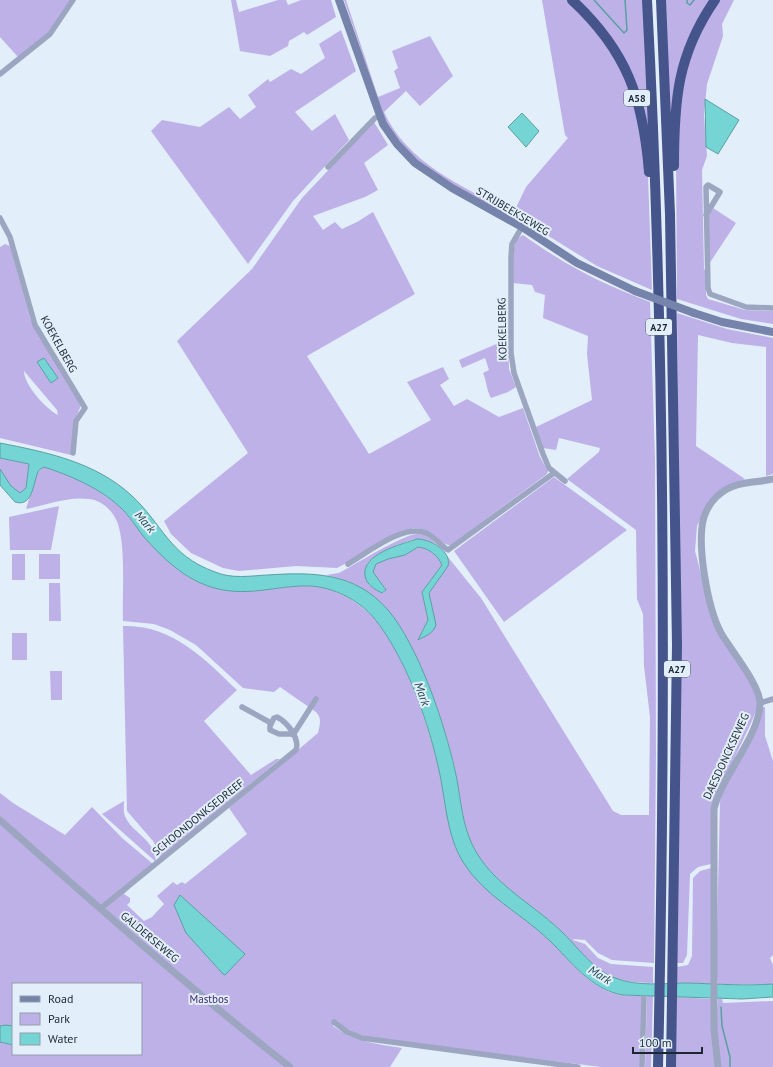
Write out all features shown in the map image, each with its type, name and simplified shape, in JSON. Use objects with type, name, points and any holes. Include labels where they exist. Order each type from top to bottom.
[{"type":"highway","name":"A58","points":[[572,0],[601,31],[617,52],[635,91],[642,117],[650,183],[656,215]]},
{"type":"highway","name":"A27","points":[[647,0],[656,215],[664,650],[658,1067]]},
{"type":"highway","name":"A27","points":[[661,0],[670,214],[678,645],[672,1067]]},
{"type":"highway","points":[[670,214],[674,189],[674,134],[678,83],[687,50],[696,30],[715,0]]},
{"type":"main road","name":"STRIJBEEKSEWEG","points":[[339,0],[380,116],[397,144],[416,163],[452,188],[522,227],[577,263],[635,291],[694,313],[730,324],[773,332]]},
{"type":"street","points":[[0,74],[50,34],[73,0]]},
{"type":"street","points":[[328,167],[375,118],[380,116]]},
{"type":"street","points":[[706,215],[720,192],[708,185],[706,187],[706,215],[708,288],[710,294],[746,307],[773,308]]},
{"type":"street","name":"KOEKELBERG","points":[[0,218],[11,240],[35,324],[85,408],[76,421],[73,453]]},
{"type":"street","name":"KOEKELBERG","points":[[522,227],[512,244],[511,257],[512,362],[514,373],[534,432],[546,461],[554,473],[564,481]]},
{"type":"street","points":[[348,564],[398,535],[415,530],[427,533],[448,550],[554,473]]},
{"type":"street","name":"DAESDONCKSEWEG","points":[[718,1067],[714,1036],[714,809],[719,793],[751,732],[760,703],[755,686],[717,624],[704,571],[702,527],[707,510],[720,493],[738,485],[773,479]]},
{"type":"street","points":[[293,735],[316,699]]},
{"type":"street","points":[[760,703],[773,699]]},
{"type":"street","points":[[242,707],[271,723]]},
{"type":"street","points":[[275,717],[286,723],[293,735],[273,732],[270,728],[275,717]]},
{"type":"street","name":"SCHOONDONKSEDREEF","points":[[100,908],[296,750],[297,744],[293,735]]},
{"type":"street","name":"GALDERSEWEG","points":[[0,820],[238,1026],[290,1067]]},
{"type":"street","points":[[642,1067],[644,998]]},
{"type":"street","points":[[334,1022],[346,1032],[362,1038],[578,1067]]},
{"type":"green space","points":[[0,0],[71,0],[52,29],[18,57],[0,37]]},
{"type":"green space","points":[[231,0],[236,0],[239,12],[278,0],[286,0],[288,5],[301,0],[331,0],[336,17],[307,35],[304,32],[289,41],[288,46],[270,56],[240,51]]},
{"type":"green space","points":[[344,0],[346,0],[378,97],[400,88],[394,71],[398,68],[392,51],[430,36],[453,76],[420,106],[406,91],[384,112],[394,130],[406,145],[421,159],[454,182],[508,211],[506,215],[450,184],[417,161],[387,126]]},
{"type":"green space","points":[[542,0],[570,0],[594,24],[634,92],[648,176],[652,290],[597,266],[513,214],[526,187],[568,138],[565,135]]},
{"type":"green space","points":[[577,0],[643,0],[651,162],[639,94]]},
{"type":"green space","points":[[664,0],[711,0],[688,41],[671,144]]},
{"type":"green space","points":[[718,0],[734,0],[722,24],[723,36],[707,84],[704,115],[707,156],[702,170],[706,295],[708,299],[745,310],[773,311],[773,324],[741,319],[677,299],[676,150],[680,90],[687,57]]},
{"type":"green space","points":[[341,30],[356,71],[295,112],[312,131],[335,114],[349,140],[293,201],[248,264],[151,131],[162,120],[200,127],[229,107],[240,119],[256,107],[248,95],[268,79],[270,82],[291,69],[301,74],[325,58],[319,44]]},
{"type":"green space","points":[[374,122],[388,145],[364,163],[378,190],[365,197],[313,216],[323,230],[335,222],[342,229],[373,212],[415,294],[307,356],[369,454],[431,420],[407,382],[443,367],[449,379],[440,385],[454,406],[467,399],[499,417],[523,408],[540,457],[548,471],[547,474],[451,545],[443,543],[425,530],[413,528],[337,568],[296,566],[239,571],[223,568],[191,553],[171,534],[164,521],[248,453],[177,341],[252,269],[302,198]]},
{"type":"green space","points":[[713,208],[736,223],[709,264],[708,216]]},
{"type":"green space","points":[[523,235],[554,256],[599,281],[650,302],[655,459],[656,752],[654,963],[612,960],[598,953],[585,940],[573,940],[585,944],[598,958],[611,964],[653,967],[653,983],[617,979],[602,971],[594,965],[549,920],[501,883],[481,860],[473,847],[466,829],[455,768],[443,726],[435,702],[414,653],[402,631],[389,613],[375,598],[352,584],[326,575],[339,573],[391,544],[411,535],[420,534],[429,537],[438,546],[428,541],[417,539],[380,553],[370,561],[365,571],[369,585],[382,593],[385,592],[385,588],[373,572],[376,564],[388,559],[405,555],[418,547],[435,555],[442,565],[422,592],[428,620],[419,639],[430,633],[429,593],[449,562],[447,556],[481,598],[613,811],[621,815],[649,815],[650,717],[644,666],[643,614],[637,599],[636,530],[567,479],[599,452],[600,448],[559,438],[556,450],[543,448],[536,427],[592,400],[587,354],[588,336],[543,318],[545,295],[535,292],[532,285],[513,283],[512,264],[514,249],[519,238]]},
{"type":"green space","points":[[5,244],[10,246],[31,321],[81,405],[76,418],[71,455],[0,438],[0,247]],"holes":[[[24,371],[57,410],[58,415],[48,408],[36,396],[25,377]]]},
{"type":"green space","points":[[677,313],[727,329],[773,338],[773,474],[766,476],[766,347],[732,343],[698,335],[696,446],[745,479],[721,489],[709,502],[697,526],[695,551],[716,627],[749,681],[758,700],[756,711],[751,723],[717,795],[711,864],[698,867],[690,874],[687,955],[683,963],[677,963],[680,629]]},
{"type":"green space","points":[[508,339],[509,369],[516,387],[508,392],[491,398],[483,373],[489,370],[485,358],[462,368],[459,360]]},
{"type":"green space","points":[[0,458],[29,464],[26,488],[22,493],[15,490],[3,476],[0,469]]},
{"type":"green space","name":"Mastbos","points":[[44,467],[85,483],[114,501],[170,563],[193,580],[208,586],[233,591],[295,586],[325,588],[342,594],[365,609],[383,629],[394,647],[414,690],[430,735],[440,774],[450,829],[462,859],[470,871],[490,893],[537,929],[589,980],[609,992],[628,996],[642,996],[640,1067],[601,1067],[378,1039],[356,1033],[336,1022],[333,1026],[350,1036],[375,1044],[402,1048],[390,1067],[0,1067],[0,793],[13,803],[65,835],[92,807],[122,838],[153,864],[124,894],[130,898],[130,902],[127,905],[144,921],[152,917],[164,904],[157,896],[173,882],[177,885],[182,882],[185,884],[247,834],[229,808],[318,733],[320,721],[316,712],[280,687],[274,692],[243,688],[196,645],[170,630],[154,624],[123,621],[123,572],[120,534],[114,515],[103,504],[94,500],[81,498],[26,509],[37,473]]},
{"type":"green space","points":[[554,477],[627,530],[504,622],[454,551]]},
{"type":"green space","points":[[59,506],[51,550],[10,550],[9,517]]},
{"type":"green space","points":[[12,554],[25,554],[25,580],[12,580]]},
{"type":"green space","points":[[39,554],[60,554],[60,579],[39,579]]},
{"type":"green space","points":[[49,583],[60,583],[61,621],[49,621]]},
{"type":"green space","points":[[123,626],[140,627],[157,631],[172,637],[200,656],[237,690],[204,721],[251,775],[276,759],[280,759],[160,859],[158,849],[153,841],[127,811]]},
{"type":"green space","points":[[12,633],[27,633],[27,660],[12,660]]},
{"type":"green space","points":[[50,671],[62,671],[62,700],[51,700]]},
{"type":"green space","points":[[765,707],[765,736],[773,761],[773,955],[770,958],[773,965],[773,984],[718,984],[716,971],[720,802],[722,794],[761,708]]},
{"type":"green space","points":[[124,801],[125,816],[128,822],[147,841],[154,854],[156,862],[102,814]]},
{"type":"green space","points":[[711,868],[712,984],[676,983],[677,967],[688,965],[692,956],[693,878],[700,871]]},
{"type":"green space","points":[[647,996],[653,996],[651,1067],[645,1067]]},
{"type":"green space","points":[[676,997],[712,999],[715,1067],[674,1067]]},
{"type":"green space","points":[[718,999],[722,999],[723,1003],[773,1001],[773,1067],[720,1067],[716,1024]]},
{"type":"water","points":[[705,99],[739,120],[718,154],[706,147]]},
{"type":"water","points":[[522,113],[539,131],[526,147],[508,127]]},
{"type":"water","points":[[44,358],[58,378],[51,383],[37,362]]},
{"type":"water","name":"Mark","points":[[0,443],[35,450],[69,460],[102,474],[131,495],[142,506],[176,548],[199,565],[215,572],[228,576],[301,574],[332,577],[347,581],[362,588],[375,597],[388,610],[399,626],[420,664],[437,708],[450,751],[457,778],[464,821],[469,837],[476,852],[496,877],[548,919],[592,964],[615,978],[642,984],[773,984],[773,997],[742,999],[623,995],[612,992],[591,981],[538,930],[503,904],[481,885],[463,862],[450,831],[436,756],[423,714],[396,652],[386,634],[368,611],[345,596],[319,587],[297,586],[235,591],[222,590],[199,582],[181,572],[165,559],[144,537],[123,510],[112,500],[84,483],[44,467],[39,470],[32,492],[26,501],[21,503],[15,502],[0,485],[0,469],[11,486],[20,493],[26,488],[29,464],[0,458]]},
{"type":"water","points":[[417,539],[428,541],[439,547],[447,555],[448,561],[448,566],[429,593],[436,625],[435,628],[431,633],[418,640],[428,620],[422,592],[442,565],[438,558],[429,550],[418,547],[405,555],[388,559],[376,564],[373,572],[386,590],[382,593],[369,584],[365,576],[365,568],[376,556],[393,547]]},
{"type":"water","points":[[180,895],[245,954],[225,975],[186,933],[174,905]]},
{"type":"water","points":[[0,1026],[12,1026],[12,1045],[0,1042]]},
{"type":"waterway","points":[[594,0],[624,33],[627,30],[625,0]]},
{"type":"waterway","points":[[687,0],[687,3],[690,5],[694,0]]},
{"type":"waterway","points":[[721,1007],[722,1026],[730,1057],[730,1067]]}]
